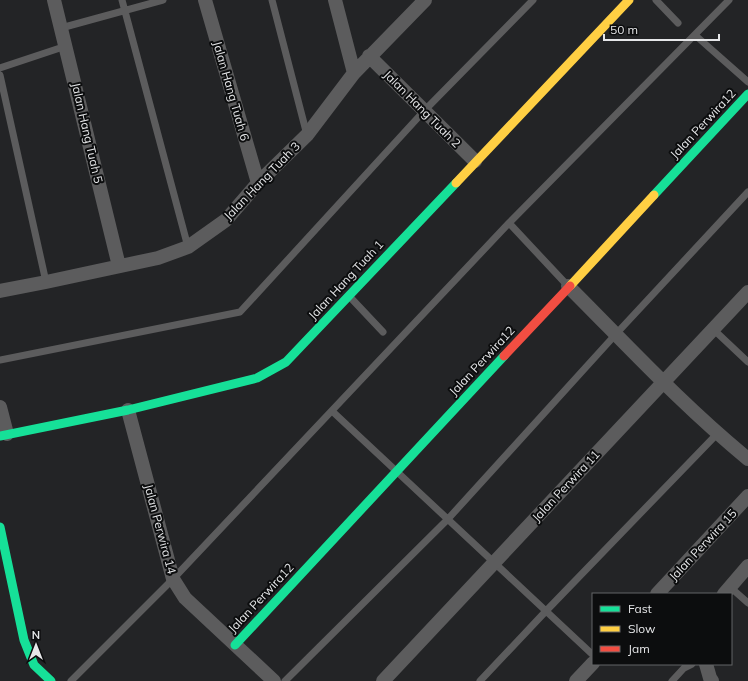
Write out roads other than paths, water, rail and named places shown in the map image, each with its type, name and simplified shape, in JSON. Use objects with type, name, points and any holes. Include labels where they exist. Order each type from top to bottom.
[{"type":"street","name":"Jalan Hang Tuah 5","points":[[54,0],[119,266]]},
{"type":"street","name":"Jalan Hang Tuah 6","points":[[205,0],[258,182]]},
{"type":"street","points":[[335,0],[354,73]]},
{"type":"street","name":"Jalan Hang Tuah 3","points":[[0,291],[158,258],[188,247],[226,220],[258,182],[307,135],[354,73],[425,0]]},
{"type":"street","name":"Jalan Hang Tuah 1","points":[[3,435],[128,410],[257,378],[286,362],[628,0]]},
{"type":"street","name":"Jalan Hang Tuah 2","points":[[370,56],[475,161]]},
{"type":"street","name":"Jalan Perwira12","points":[[235,645],[748,94]]},
{"type":"street","points":[[568,286],[663,383],[717,434],[748,459]]},
{"type":"street","name":"Jalan Perwira 11","points":[[383,681],[748,292]]},
{"type":"street","points":[[0,407],[3,435]]},
{"type":"street","name":"Jalan Perwira 14","points":[[128,410],[173,580],[185,598],[274,681]]},
{"type":"street","name":"Jalan Perwira 15","points":[[658,593],[748,496]]},
{"type":"street","points":[[0,527],[24,640],[34,665],[51,681]]},
{"type":"street","points":[[727,590],[748,566]]},
{"type":"street","points":[[576,681],[592,664]]},
{"type":"street","points":[[706,665],[712,681]]},
{"type":"lane","points":[[122,0],[188,247]]},
{"type":"lane","points":[[61,28],[163,0]]},
{"type":"lane","points":[[272,0],[307,135]]},
{"type":"lane","points":[[0,360],[240,312],[424,111],[533,0]]},
{"type":"lane","points":[[656,0],[678,23]]},
{"type":"lane","points":[[72,681],[173,580],[509,223],[729,0]]},
{"type":"lane","points":[[695,35],[748,82]]},
{"type":"lane","points":[[0,68],[66,46]]},
{"type":"lane","points":[[0,75],[46,282]]},
{"type":"lane","points":[[285,681],[448,519],[616,334],[748,192]]},
{"type":"lane","points":[[509,223],[568,286]]},
{"type":"lane","points":[[348,296],[384,332]]},
{"type":"lane","points":[[713,329],[748,362]]},
{"type":"lane","points":[[332,411],[592,654]]},
{"type":"lane","points":[[480,681],[717,434]]},
{"type":"lane","points":[[732,593],[748,603]]},
{"type":"lane","points":[[672,681],[684,668],[690,665]]}]
